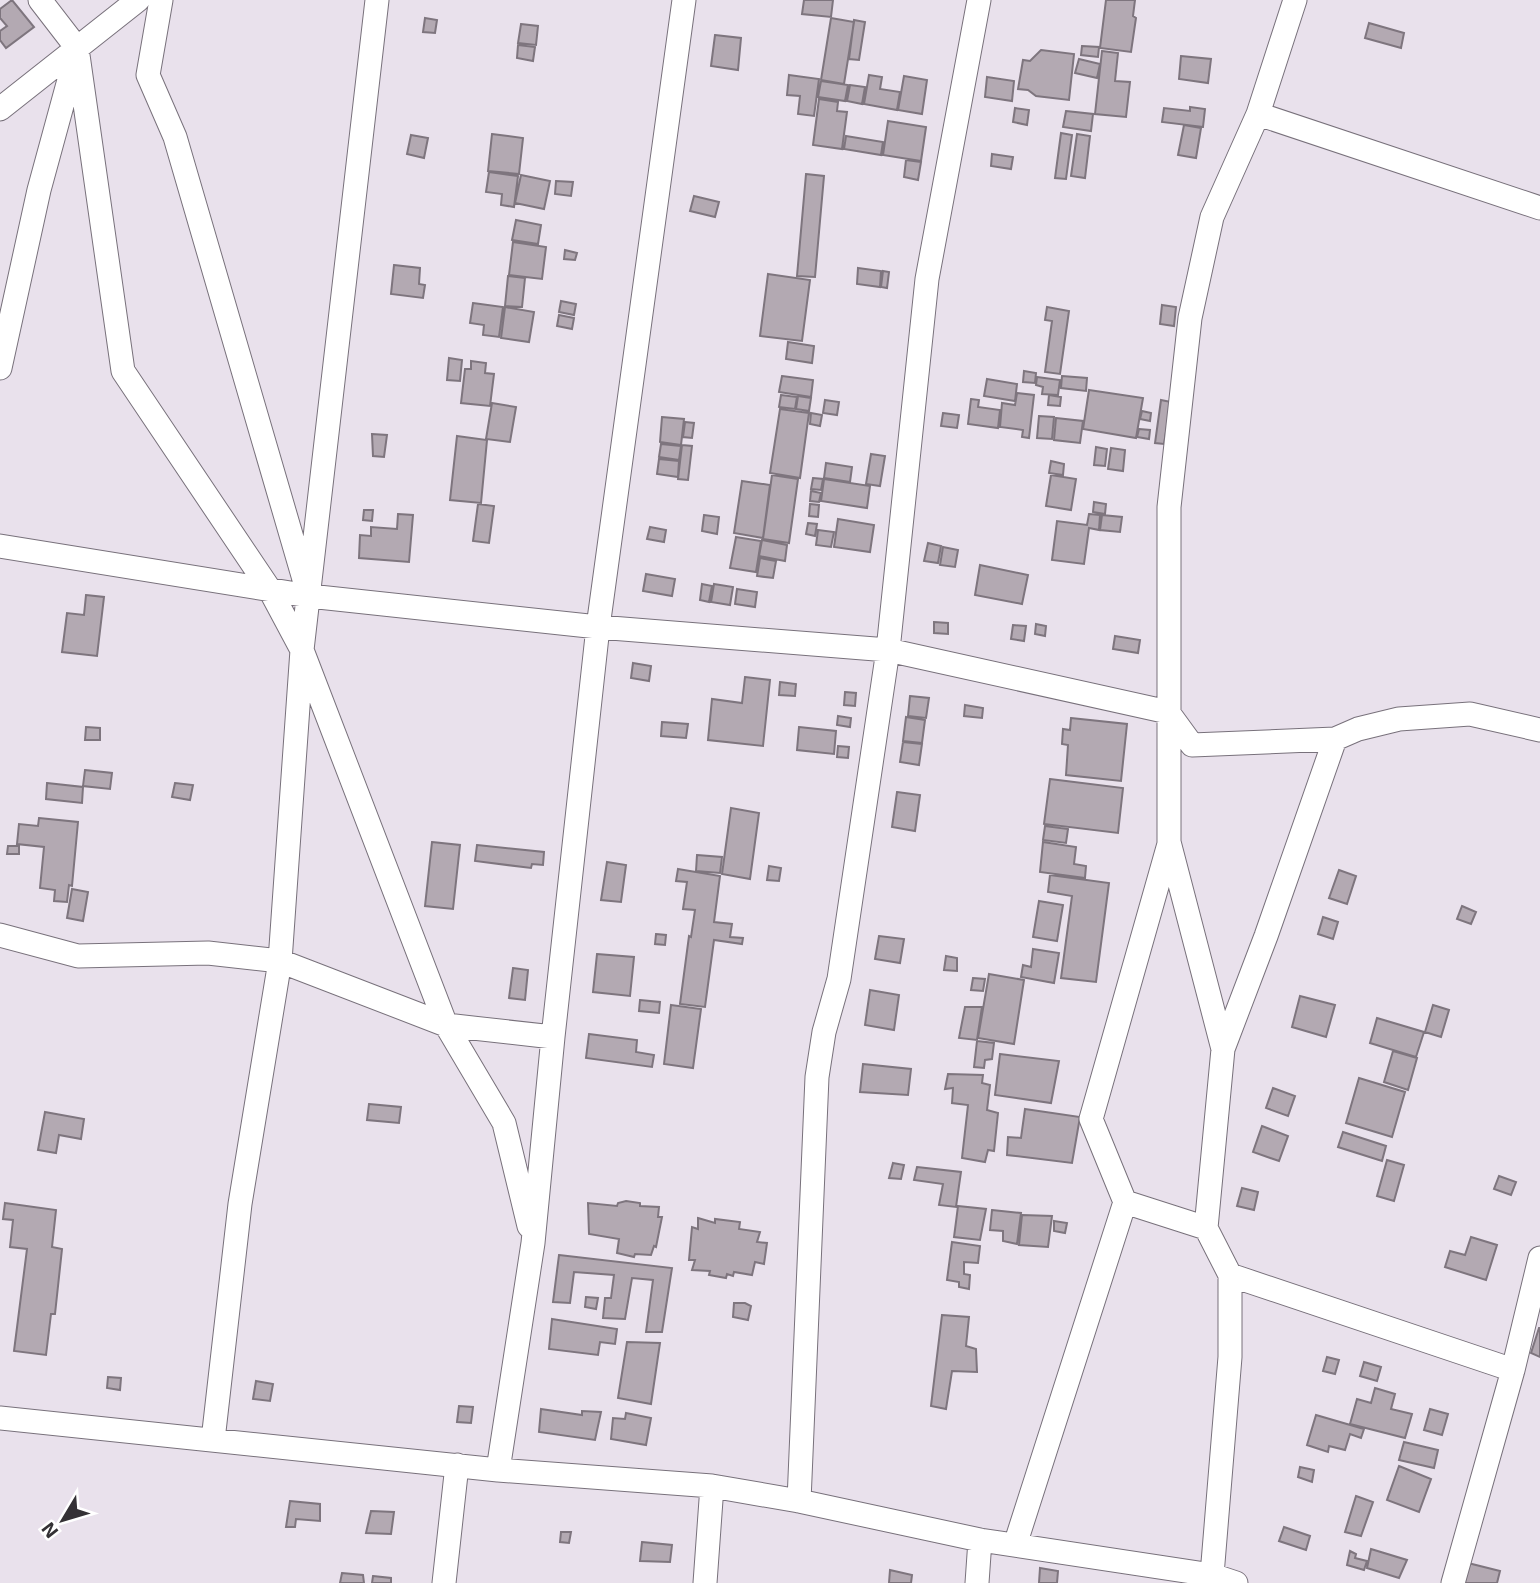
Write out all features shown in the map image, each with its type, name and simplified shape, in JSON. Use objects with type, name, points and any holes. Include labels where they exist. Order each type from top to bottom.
[{"type":"street","points":[[40,0],[77,48],[123,371],[270,590],[302,650],[446,1025],[504,1123],[533,1242]]},
{"type":"street","points":[[0,109],[138,0]]},
{"type":"street","points":[[161,0],[148,75],[175,137],[309,596]]},
{"type":"street","points":[[213,1440],[240,1204],[280,961],[302,650],[377,0]]},
{"type":"street","points":[[498,1470],[533,1242],[598,627],[684,0]]},
{"type":"street","points":[[799,1501],[817,1077],[824,1032],[839,979],[888,650],[927,279],[979,0]]},
{"type":"street","points":[[1223,1049],[1169,842],[1169,507],[1190,318],[1212,217],[1258,114],[1295,0]]},
{"type":"street","points":[[0,368],[39,191],[77,48]]},
{"type":"street","points":[[1258,114],[1540,208]]},
{"type":"street","points":[[0,546],[309,596],[598,627],[888,650],[1168,712],[1192,745],[1335,739],[1358,729],[1399,719],[1470,714],[1540,730]]},
{"type":"street","points":[[1212,1575],[1230,1357],[1230,1275],[1206,1228],[1223,1049],[1335,739]]},
{"type":"street","points":[[1015,1545],[1125,1202],[1091,1119],[1169,842]]},
{"type":"street","points":[[0,935],[78,957],[208,953],[280,961],[446,1025],[553,1037]]},
{"type":"street","points":[[1125,1202],[1206,1228]]},
{"type":"street","points":[[1453,1583],[1513,1370],[1540,1258]]},
{"type":"street","points":[[1230,1275],[1513,1370]]},
{"type":"street","points":[[0,1418],[498,1470],[712,1486],[799,1501],[980,1540],[1212,1575],[1236,1583]]},
{"type":"street","points":[[444,1583],[457,1465]]},
{"type":"street","points":[[705,1583],[712,1486]]},
{"type":"street","points":[[977,1583],[980,1540]]},
{"type":"building","points":[[12,0],[34,27],[6,48],[0,40],[0,31],[7,26],[0,18],[0,9]]},
{"type":"building","points":[[804,0],[833,0],[831,17],[802,14]]},
{"type":"building","points":[[1106,0],[1135,0],[1133,16],[1136,18],[1131,52],[1100,48]]},
{"type":"building","points":[[425,18],[437,20],[435,33],[423,32]]},
{"type":"building","points":[[831,18],[854,22],[844,84],[821,80]]},
{"type":"building","points":[[854,20],[865,22],[859,60],[849,59]]},
{"type":"building","points":[[1369,23],[1404,33],[1401,48],[1365,38]]},
{"type":"building","points":[[521,24],[538,26],[536,45],[518,43]]},
{"type":"building","points":[[715,35],[741,38],[738,70],[711,66]]},
{"type":"building","points":[[518,45],[535,47],[533,61],[517,58]]},
{"type":"building","points":[[1082,46],[1099,47],[1098,57],[1081,55]]},
{"type":"building","points":[[1041,50],[1074,54],[1069,100],[1036,96],[1028,90],[1018,89],[1023,60],[1030,61]]},
{"type":"building","points":[[1102,51],[1118,53],[1115,81],[1130,82],[1126,117],[1095,114]]},
{"type":"building","points":[[1181,56],[1211,59],[1208,83],[1179,79]]},
{"type":"building","points":[[1079,59],[1100,64],[1097,78],[1075,73]]},
{"type":"building","points":[[789,75],[819,79],[814,116],[798,114],[800,96],[787,95]]},
{"type":"building","points":[[869,75],[882,77],[880,89],[900,92],[897,110],[864,104]]},
{"type":"building","points":[[904,76],[927,80],[922,114],[898,110]]},
{"type":"building","points":[[987,77],[1014,81],[1012,101],[985,97]]},
{"type":"building","points":[[821,81],[848,85],[845,101],[818,97]]},
{"type":"building","points":[[850,85],[865,87],[862,104],[847,101]]},
{"type":"building","points":[[819,99],[838,102],[837,111],[847,112],[842,149],[813,145]]},
{"type":"building","points":[[1190,107],[1205,109],[1203,127],[1162,122],[1164,108],[1190,111]]},
{"type":"building","points":[[1015,108],[1029,110],[1027,125],[1013,122]]},
{"type":"building","points":[[1066,111],[1093,114],[1091,131],[1063,127]]},
{"type":"building","points":[[888,121],[926,127],[921,161],[883,155]]},
{"type":"building","points":[[1184,125],[1201,128],[1196,158],[1178,155]]},
{"type":"building","points":[[1061,133],[1072,135],[1066,179],[1055,178]]},
{"type":"building","points":[[492,134],[523,138],[519,174],[488,171]]},
{"type":"building","points":[[1077,134],[1090,136],[1085,178],[1071,176]]},
{"type":"building","points":[[411,135],[428,138],[424,158],[407,154]]},
{"type":"building","points":[[846,136],[883,142],[881,155],[844,149]]},
{"type":"building","points":[[992,154],[1013,157],[1011,169],[991,166]]},
{"type":"building","points":[[906,160],[921,162],[918,180],[904,177]]},
{"type":"building","points":[[489,172],[518,176],[514,207],[501,205],[502,194],[486,192]]},
{"type":"building","points":[[806,174],[824,176],[815,277],[797,276]]},
{"type":"building","points":[[521,175],[550,181],[544,209],[515,203]]},
{"type":"building","points":[[556,181],[573,182],[571,196],[555,194]]},
{"type":"building","points":[[694,196],[719,202],[715,217],[690,211]]},
{"type":"building","points":[[516,220],[541,225],[538,244],[512,240]]},
{"type":"building","points":[[513,242],[546,247],[542,279],[509,275]]},
{"type":"building","points":[[565,250],[577,253],[575,260],[564,259]]},
{"type":"building","points":[[394,265],[420,268],[419,284],[425,285],[423,298],[391,294]]},
{"type":"building","points":[[858,268],[881,271],[880,287],[857,284]]},
{"type":"building","points":[[883,271],[889,272],[887,288],[881,287]]},
{"type":"building","points":[[768,274],[810,280],[802,341],[760,336]]},
{"type":"building","points":[[508,276],[525,278],[522,307],[505,306]]},
{"type":"building","points":[[561,301],[576,304],[574,315],[559,312]]},
{"type":"building","points":[[473,303],[503,307],[499,337],[483,335],[484,325],[470,323]]},
{"type":"building","points":[[1162,305],[1176,307],[1174,326],[1160,324]]},
{"type":"building","points":[[505,307],[534,312],[529,342],[501,338]]},
{"type":"building","points":[[1047,307],[1069,311],[1060,374],[1045,372],[1052,321],[1045,320]]},
{"type":"building","points":[[559,315],[574,318],[572,329],[557,326]]},
{"type":"building","points":[[788,342],[814,346],[812,363],[786,359]]},
{"type":"building","points":[[449,358],[462,360],[460,381],[447,380]]},
{"type":"building","points":[[471,361],[486,363],[485,373],[494,374],[490,406],[461,403],[465,369],[471,369]]},
{"type":"building","points":[[1024,371],[1036,373],[1035,383],[1023,382]]},
{"type":"building","points":[[782,376],[813,380],[811,397],[779,392]]},
{"type":"building","points":[[1062,376],[1087,378],[1086,391],[1061,388]]},
{"type":"building","points":[[1037,377],[1060,380],[1058,395],[1042,394],[1043,387],[1036,385]]},
{"type":"building","points":[[987,379],[1017,384],[1015,401],[984,396]]},
{"type":"building","points":[[1089,390],[1143,398],[1136,438],[1083,429]]},
{"type":"building","points":[[1017,393],[1034,395],[1029,438],[1022,437],[1023,430],[1000,427],[1002,403],[1015,405]]},
{"type":"building","points":[[781,395],[797,397],[795,409],[779,407]]},
{"type":"building","points":[[1049,395],[1061,397],[1060,406],[1048,405]]},
{"type":"building","points":[[798,396],[811,398],[809,411],[796,409]]},
{"type":"building","points":[[971,399],[979,400],[978,407],[1000,410],[998,428],[968,424]]},
{"type":"building","points":[[825,400],[839,402],[837,415],[823,413]]},
{"type":"building","points":[[1161,400],[1171,402],[1164,444],[1155,443]]},
{"type":"building","points":[[492,403],[516,407],[510,442],[486,439]]},
{"type":"building","points":[[780,409],[809,413],[800,478],[770,473]]},
{"type":"building","points":[[1142,411],[1151,413],[1150,421],[1140,419]]},
{"type":"building","points":[[811,413],[822,415],[820,426],[810,424]]},
{"type":"building","points":[[943,413],[959,415],[957,428],[941,426]]},
{"type":"building","points":[[1039,416],[1054,417],[1052,439],[1037,438]]},
{"type":"building","points":[[662,417],[684,419],[681,445],[660,442]]},
{"type":"building","points":[[1056,418],[1083,421],[1080,443],[1054,440]]},
{"type":"building","points":[[685,422],[694,423],[692,438],[683,437]]},
{"type":"building","points":[[1139,429],[1150,430],[1149,439],[1137,437]]},
{"type":"building","points":[[372,434],[387,435],[384,457],[373,456]]},
{"type":"building","points":[[457,436],[487,440],[481,503],[450,500]]},
{"type":"building","points":[[661,444],[681,446],[679,460],[659,457]]},
{"type":"building","points":[[682,445],[692,446],[688,480],[678,479]]},
{"type":"building","points":[[1096,447],[1107,449],[1105,466],[1094,465]]},
{"type":"building","points":[[1111,448],[1125,450],[1123,471],[1108,469]]},
{"type":"building","points":[[871,454],[885,456],[880,486],[866,484]]},
{"type":"building","points":[[659,459],[679,461],[678,477],[657,474]]},
{"type":"building","points":[[1051,461],[1064,464],[1063,475],[1049,473]]},
{"type":"building","points":[[826,463],[852,467],[850,482],[824,478]]},
{"type":"building","points":[[772,475],[798,479],[789,543],[763,539]]},
{"type":"building","points":[[1051,475],[1076,479],[1071,510],[1046,506]]},
{"type":"building","points":[[813,478],[823,479],[821,490],[811,489]]},
{"type":"building","points":[[824,479],[870,486],[867,508],[821,501]]},
{"type":"building","points":[[742,481],[770,485],[763,538],[734,533]]},
{"type":"building","points":[[811,491],[821,493],[819,502],[810,501]]},
{"type":"building","points":[[1094,502],[1106,504],[1105,514],[1093,512]]},
{"type":"building","points":[[478,504],[494,506],[489,543],[473,541]]},
{"type":"building","points":[[810,504],[819,505],[818,517],[809,516]]},
{"type":"building","points":[[364,510],[373,510],[372,521],[363,520]]},
{"type":"building","points":[[398,514],[413,515],[409,562],[359,558],[360,535],[371,536],[371,527],[397,529]]},
{"type":"building","points":[[1089,514],[1100,515],[1099,530],[1089,528],[1084,564],[1052,560],[1057,521],[1087,525]]},
{"type":"building","points":[[704,515],[719,517],[717,534],[702,531]]},
{"type":"building","points":[[1102,515],[1122,517],[1120,532],[1100,530]]},
{"type":"building","points":[[838,519],[874,525],[870,552],[834,547]]},
{"type":"building","points":[[808,523],[817,524],[815,536],[806,534]]},
{"type":"building","points":[[650,527],[666,530],[664,542],[647,539]]},
{"type":"building","points":[[818,530],[834,532],[831,547],[816,545]]},
{"type":"building","points":[[736,537],[761,541],[756,572],[730,568]]},
{"type":"building","points":[[762,540],[787,545],[785,561],[759,556]]},
{"type":"building","points":[[928,543],[941,546],[938,563],[924,561]]},
{"type":"building","points":[[943,547],[958,550],[955,567],[940,565]]},
{"type":"building","points":[[760,558],[776,561],[773,578],[757,576]]},
{"type":"building","points":[[980,565],[1028,575],[1022,604],[975,595]]},
{"type":"building","points":[[646,574],[675,579],[672,596],[643,591]]},
{"type":"building","points":[[702,584],[712,586],[709,602],[700,600]]},
{"type":"building","points":[[714,584],[733,587],[730,605],[711,602]]},
{"type":"building","points":[[737,589],[757,592],[755,607],[735,604]]},
{"type":"building","points":[[86,595],[104,597],[97,656],[62,652],[67,613],[84,615]]},
{"type":"building","points":[[934,622],[948,623],[948,634],[934,633]]},
{"type":"building","points":[[1036,624],[1046,626],[1045,636],[1035,634]]},
{"type":"building","points":[[1013,625],[1026,626],[1024,641],[1011,639]]},
{"type":"building","points":[[1115,636],[1140,640],[1138,653],[1113,649]]},
{"type":"building","points":[[633,663],[651,666],[649,681],[631,678]]},
{"type":"building","points":[[745,677],[770,680],[763,746],[708,740],[712,699],[742,703]]},
{"type":"building","points":[[780,682],[796,684],[795,696],[779,695]]},
{"type":"building","points":[[845,692],[856,693],[855,706],[844,705]]},
{"type":"building","points":[[910,696],[929,698],[926,718],[908,716]]},
{"type":"building","points":[[965,705],[983,708],[982,718],[964,716]]},
{"type":"building","points":[[838,716],[851,718],[850,727],[837,725]]},
{"type":"building","points":[[906,717],[925,720],[922,743],[903,741]]},
{"type":"building","points":[[1071,718],[1127,724],[1121,781],[1066,775],[1068,745],[1062,744],[1063,729],[1070,730]]},
{"type":"building","points":[[662,722],[688,724],[686,738],[661,736]]},
{"type":"building","points":[[86,727],[100,728],[100,740],[85,740]]},
{"type":"building","points":[[799,727],[836,731],[834,754],[797,750]]},
{"type":"building","points":[[903,742],[922,744],[919,765],[900,762]]},
{"type":"building","points":[[838,746],[849,747],[848,758],[837,757]]},
{"type":"building","points":[[85,770],[112,773],[110,789],[83,786]]},
{"type":"building","points":[[1050,779],[1123,788],[1118,833],[1044,824]]},
{"type":"building","points":[[47,783],[83,787],[82,803],[46,799]]},
{"type":"building","points":[[175,783],[193,785],[190,800],[172,797]]},
{"type":"building","points":[[897,792],[920,795],[915,831],[892,827]]},
{"type":"building","points":[[731,808],[759,813],[750,879],[722,874]]},
{"type":"building","points":[[39,818],[78,822],[72,886],[69,885],[67,902],[54,901],[55,890],[40,888],[44,847],[17,844],[19,824],[38,826]]},
{"type":"building","points":[[1045,826],[1068,829],[1066,843],[1043,840]]},
{"type":"building","points":[[432,842],[460,845],[453,909],[425,906]]},
{"type":"building","points":[[1043,842],[1076,847],[1074,864],[1086,866],[1085,878],[1040,872]]},
{"type":"building","points":[[477,845],[544,852],[543,865],[532,864],[531,868],[475,861]]},
{"type":"building","points":[[8,846],[19,846],[19,854],[7,854]]},
{"type":"building","points":[[697,855],[722,857],[720,873],[696,871]]},
{"type":"building","points":[[607,862],[626,865],[621,902],[601,900]]},
{"type":"building","points":[[769,866],[781,868],[779,881],[767,880]]},
{"type":"building","points":[[678,869],[720,876],[714,922],[732,924],[730,937],[743,938],[742,944],[714,940],[705,1007],[680,1004],[695,910],[683,909],[687,882],[676,881]]},
{"type":"building","points":[[1339,870],[1356,876],[1347,904],[1329,898]]},
{"type":"building","points":[[1050,875],[1109,883],[1096,982],[1061,978],[1072,896],[1048,892]]},
{"type":"building","points":[[72,889],[88,892],[83,921],[67,918]]},
{"type":"building","points":[[1039,901],[1063,905],[1057,941],[1033,937]]},
{"type":"building","points":[[1462,906],[1476,912],[1471,924],[1457,919]]},
{"type":"building","points":[[1323,917],[1338,922],[1333,939],[1318,934]]},
{"type":"building","points":[[656,934],[666,935],[665,945],[655,944]]},
{"type":"building","points":[[879,936],[904,939],[900,963],[875,959]]},
{"type":"building","points":[[1033,949],[1059,953],[1054,983],[1021,977],[1023,965],[1031,967]]},
{"type":"building","points":[[597,954],[634,957],[630,996],[593,992]]},
{"type":"building","points":[[946,956],[957,958],[957,971],[944,970]]},
{"type":"building","points":[[513,968],[528,970],[525,1000],[509,998]]},
{"type":"building","points":[[989,974],[1024,980],[1014,1044],[978,1038]]},
{"type":"building","points":[[973,978],[985,979],[983,991],[971,990]]},
{"type":"building","points":[[870,990],[899,995],[894,1030],[865,1025]]},
{"type":"building","points":[[1300,996],[1335,1005],[1326,1037],[1292,1027]]},
{"type":"building","points":[[640,1000],[660,1002],[659,1013],[639,1011]]},
{"type":"building","points":[[671,1005],[701,1009],[693,1068],[664,1064]]},
{"type":"building","points":[[1433,1005],[1449,1010],[1441,1037],[1425,1032]]},
{"type":"building","points":[[965,1007],[982,1007],[977,1040],[959,1038]]},
{"type":"building","points":[[1377,1018],[1424,1032],[1416,1057],[1370,1043]]},
{"type":"building","points":[[589,1034],[637,1040],[636,1052],[654,1055],[652,1067],[586,1058]]},
{"type":"building","points":[[977,1041],[994,1043],[992,1059],[985,1060],[984,1068],[974,1067]]},
{"type":"building","points":[[1393,1051],[1417,1058],[1408,1090],[1384,1082]]},
{"type":"building","points":[[1000,1054],[1059,1061],[1051,1103],[995,1095]]},
{"type":"building","points":[[863,1064],[911,1069],[908,1095],[860,1092]]},
{"type":"building","points":[[948,1074],[983,1075],[982,1083],[990,1085],[987,1110],[998,1113],[994,1151],[988,1150],[985,1162],[962,1158],[968,1105],[952,1103],[953,1088],[945,1089]]},
{"type":"building","points":[[1359,1078],[1405,1092],[1392,1137],[1346,1123]]},
{"type":"building","points":[[1273,1088],[1295,1096],[1288,1116],[1266,1108]]},
{"type":"building","points":[[369,1104],[401,1107],[399,1123],[367,1120]]},
{"type":"building","points":[[1025,1109],[1080,1117],[1072,1163],[1007,1155],[1008,1137],[1021,1138]]},
{"type":"building","points":[[45,1112],[84,1119],[81,1139],[59,1135],[56,1153],[38,1150]]},
{"type":"building","points":[[1262,1126],[1288,1136],[1279,1161],[1253,1152]]},
{"type":"building","points":[[1343,1132],[1386,1146],[1382,1161],[1338,1147]]},
{"type":"building","points":[[1387,1160],[1404,1165],[1394,1201],[1377,1196]]},
{"type":"building","points":[[893,1163],[904,1165],[901,1179],[889,1178]]},
{"type":"building","points":[[917,1167],[961,1172],[956,1207],[939,1205],[943,1184],[914,1180]]},
{"type":"building","points":[[1499,1176],[1516,1182],[1511,1195],[1494,1189]]},
{"type":"building","points":[[1242,1188],[1258,1192],[1254,1210],[1237,1206]]},
{"type":"building","points":[[5,1203],[56,1210],[52,1247],[62,1249],[55,1314],[51,1314],[46,1355],[14,1351],[27,1249],[10,1247],[13,1220],[3,1219]]},
{"type":"building","points":[[588,1203],[617,1206],[618,1203],[640,1203],[640,1206],[659,1207],[658,1217],[662,1217],[656,1247],[654,1246],[651,1255],[635,1254],[634,1257],[617,1253],[619,1239],[589,1234]]},
{"type":"building","points":[[958,1206],[986,1209],[980,1240],[954,1237]]},
{"type":"building","points":[[992,1210],[1021,1213],[1017,1244],[1003,1241],[1003,1231],[990,1230]]},
{"type":"building","points":[[1022,1215],[1052,1216],[1048,1247],[1019,1245]]},
{"type":"building","points":[[698,1218],[715,1223],[715,1219],[740,1222],[739,1229],[760,1232],[757,1242],[767,1243],[764,1264],[755,1262],[752,1275],[734,1272],[733,1276],[727,1274],[726,1278],[709,1275],[710,1271],[692,1270],[695,1260],[689,1260],[692,1227],[698,1229]]},
{"type":"building","points":[[1054,1221],[1067,1223],[1065,1233],[1054,1231]]},
{"type":"building","points":[[1471,1237],[1497,1245],[1486,1280],[1445,1267],[1450,1251],[1465,1255]]},
{"type":"building","points":[[952,1242],[980,1246],[978,1263],[964,1262],[964,1274],[970,1275],[969,1289],[959,1287],[959,1282],[947,1280]]},
{"type":"building","points":[[559,1255],[672,1268],[662,1332],[646,1332],[653,1280],[632,1278],[625,1319],[603,1318],[605,1298],[611,1298],[614,1275],[574,1272],[570,1303],[553,1302]]},
{"type":"building","points":[[586,1297],[598,1298],[596,1309],[585,1307]]},
{"type":"building","points":[[734,1303],[751,1306],[748,1320],[733,1317]]},
{"type":"building","points":[[942,1315],[969,1317],[966,1346],[976,1349],[977,1372],[952,1371],[946,1409],[931,1406]]},
{"type":"building","points":[[552,1319],[617,1329],[615,1344],[600,1342],[598,1355],[549,1349]]},
{"type":"building","points":[[1540,1328],[1540,1357],[1531,1353]]},
{"type":"building","points":[[627,1342],[660,1343],[651,1404],[618,1398]]},
{"type":"building","points":[[1327,1357],[1339,1360],[1335,1374],[1323,1371]]},
{"type":"building","points":[[1364,1362],[1381,1367],[1377,1381],[1360,1376]]},
{"type":"building","points":[[108,1377],[121,1378],[120,1390],[107,1388]]},
{"type":"building","points":[[256,1381],[273,1384],[270,1401],[253,1399]]},
{"type":"building","points":[[1375,1388],[1395,1394],[1391,1409],[1412,1414],[1405,1438],[1350,1424],[1357,1399],[1371,1403]]},
{"type":"building","points":[[459,1406],[473,1407],[471,1423],[457,1422]]},
{"type":"building","points":[[541,1409],[582,1415],[582,1411],[601,1412],[595,1440],[539,1432]]},
{"type":"building","points":[[1430,1409],[1448,1414],[1442,1435],[1424,1430]]},
{"type":"building","points":[[626,1413],[651,1418],[646,1445],[611,1439],[613,1418],[625,1419]]},
{"type":"building","points":[[1316,1415],[1364,1429],[1361,1438],[1350,1434],[1345,1450],[1329,1446],[1328,1452],[1307,1445]]},
{"type":"building","points":[[1404,1442],[1438,1450],[1434,1468],[1399,1460]]},
{"type":"building","points":[[1399,1466],[1431,1479],[1419,1512],[1387,1500]]},
{"type":"building","points":[[1300,1467],[1314,1470],[1312,1482],[1298,1477]]},
{"type":"building","points":[[1356,1496],[1373,1502],[1361,1536],[1345,1532]]},
{"type":"building","points":[[290,1501],[320,1504],[320,1521],[296,1519],[295,1527],[286,1527]]},
{"type":"building","points":[[371,1511],[394,1512],[391,1534],[366,1533]]},
{"type":"building","points":[[1284,1527],[1310,1536],[1306,1550],[1279,1541]]},
{"type":"building","points":[[561,1532],[571,1532],[569,1543],[560,1542]]},
{"type":"building","points":[[642,1542],[672,1545],[670,1562],[640,1561]]},
{"type":"building","points":[[1371,1549],[1407,1560],[1399,1578],[1367,1568]]},
{"type":"building","points":[[1350,1551],[1356,1554],[1355,1558],[1367,1561],[1364,1570],[1347,1565]]},
{"type":"building","points":[[1468,1563],[1500,1571],[1497,1583],[1463,1583]]},
{"type":"building","points":[[1040,1568],[1058,1571],[1057,1583],[1039,1583]]},
{"type":"building","points":[[890,1570],[912,1575],[911,1583],[889,1583]]},
{"type":"building","points":[[342,1573],[363,1575],[364,1583],[340,1583]]},
{"type":"building","points":[[373,1576],[391,1578],[391,1583],[372,1583]]}]
